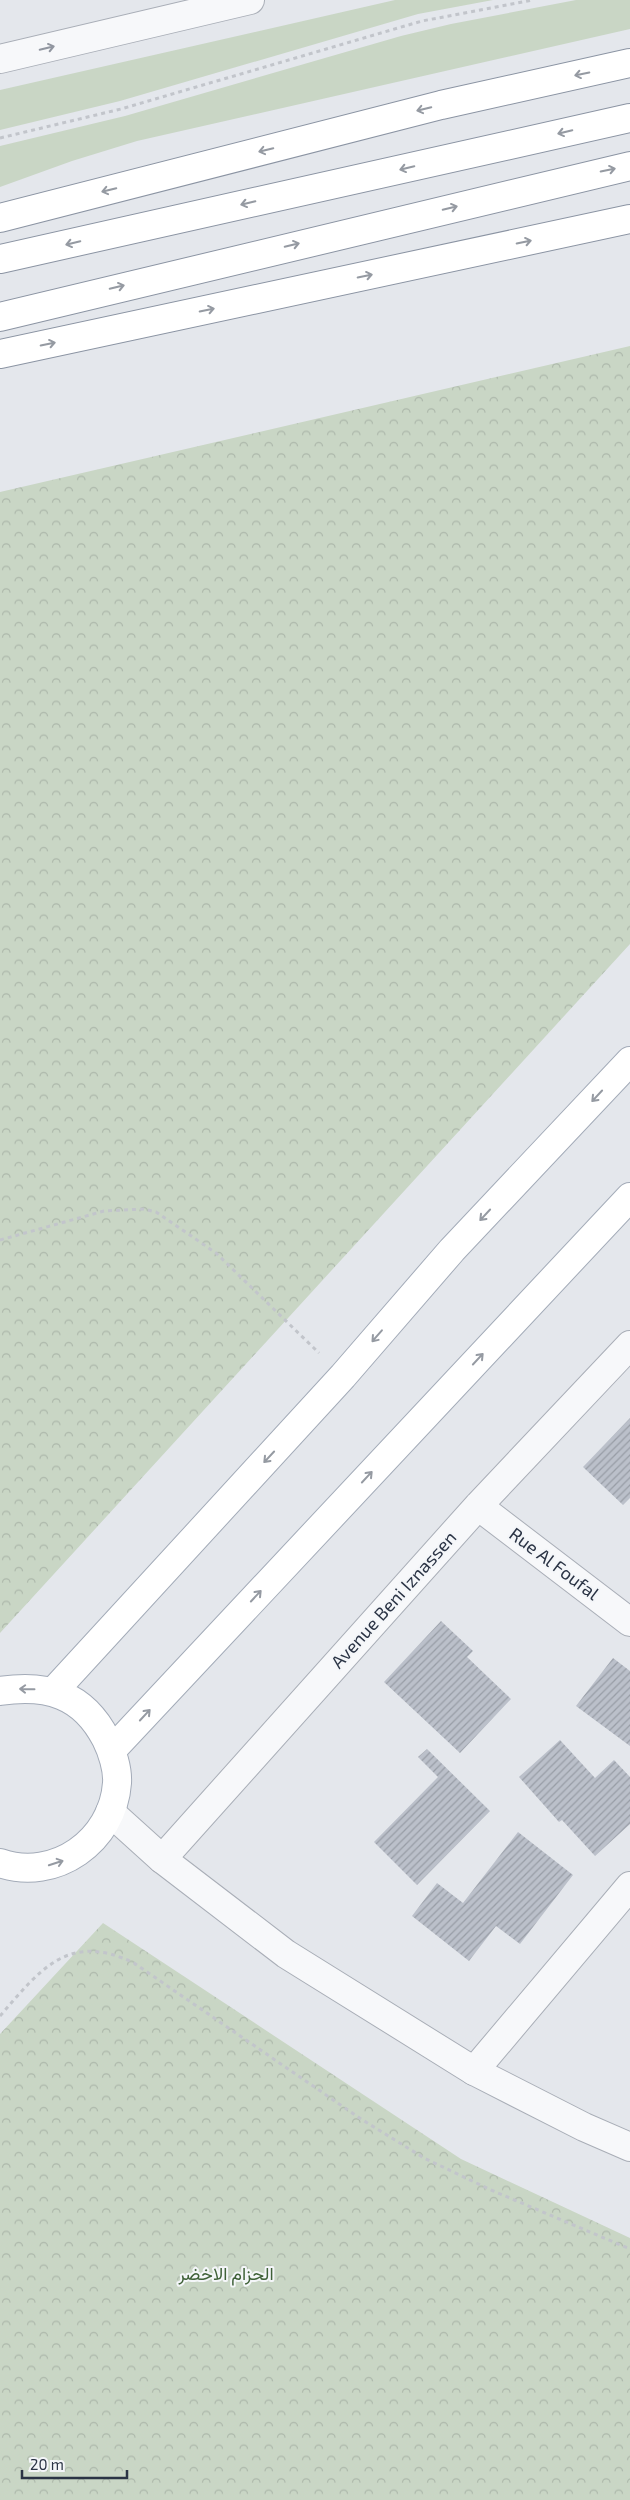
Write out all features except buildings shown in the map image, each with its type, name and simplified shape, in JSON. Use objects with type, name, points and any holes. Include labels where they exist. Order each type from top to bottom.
[{"type":"main road","points":[[0,218],[441,105],[630,63]]},
{"type":"main road","points":[[0,260],[630,118]]},
{"type":"main road","points":[[0,317],[630,166]]},
{"type":"main road","points":[[0,354],[630,219]]},
{"type":"main road","points":[[53,1692],[343,1376],[452,1250],[630,1061]]},
{"type":"main road","points":[[112,1750],[630,1196]]},
{"type":"main road","points":[[0,1691],[26,1687],[53,1692],[78,1704],[98,1723],[112,1750],[117,1782],[110,1812],[94,1839],[69,1859],[39,1869],[3,1868]]},
{"type":"street","points":[[0,59],[250,0]]},
{"type":"street","name":"Avenue Beni Iznassen","points":[[162,1859],[478,1506],[630,1345]]},
{"type":"street","name":"Rue Al Foufal","points":[[478,1506],[630,1622]]},
{"type":"street","points":[[110,1812],[162,1859],[286,1954],[474,2071],[584,2127],[630,2147]]},
{"type":"street","points":[[474,2071],[630,1886]]},
{"type":"path","points":[[0,138],[121,109],[412,24],[533,0]]},
{"type":"path","points":[[0,1240],[104,1211],[144,1209],[156,1212],[216,1253],[343,1376]]},
{"type":"path","points":[[0,2016],[46,1966],[62,1957],[90,1952],[117,1955],[134,1964],[361,2119],[424,2158],[483,2186],[630,2249]]},
{"type":"green space","points":[[395,0],[493,0],[418,14],[120,101],[0,130],[0,90]]},
{"type":"green space","points":[[576,0],[630,0],[630,29],[137,141],[72,161],[0,187],[0,146],[125,116],[401,36],[451,24]]},
{"type":"green space","points":[[630,346],[630,944],[0,1633],[0,492]]},
{"type":"green space","name":"الحزام الاخضر","points":[[103,1923],[461,2159],[630,2238],[630,2500],[0,2500],[0,2034]]}]
